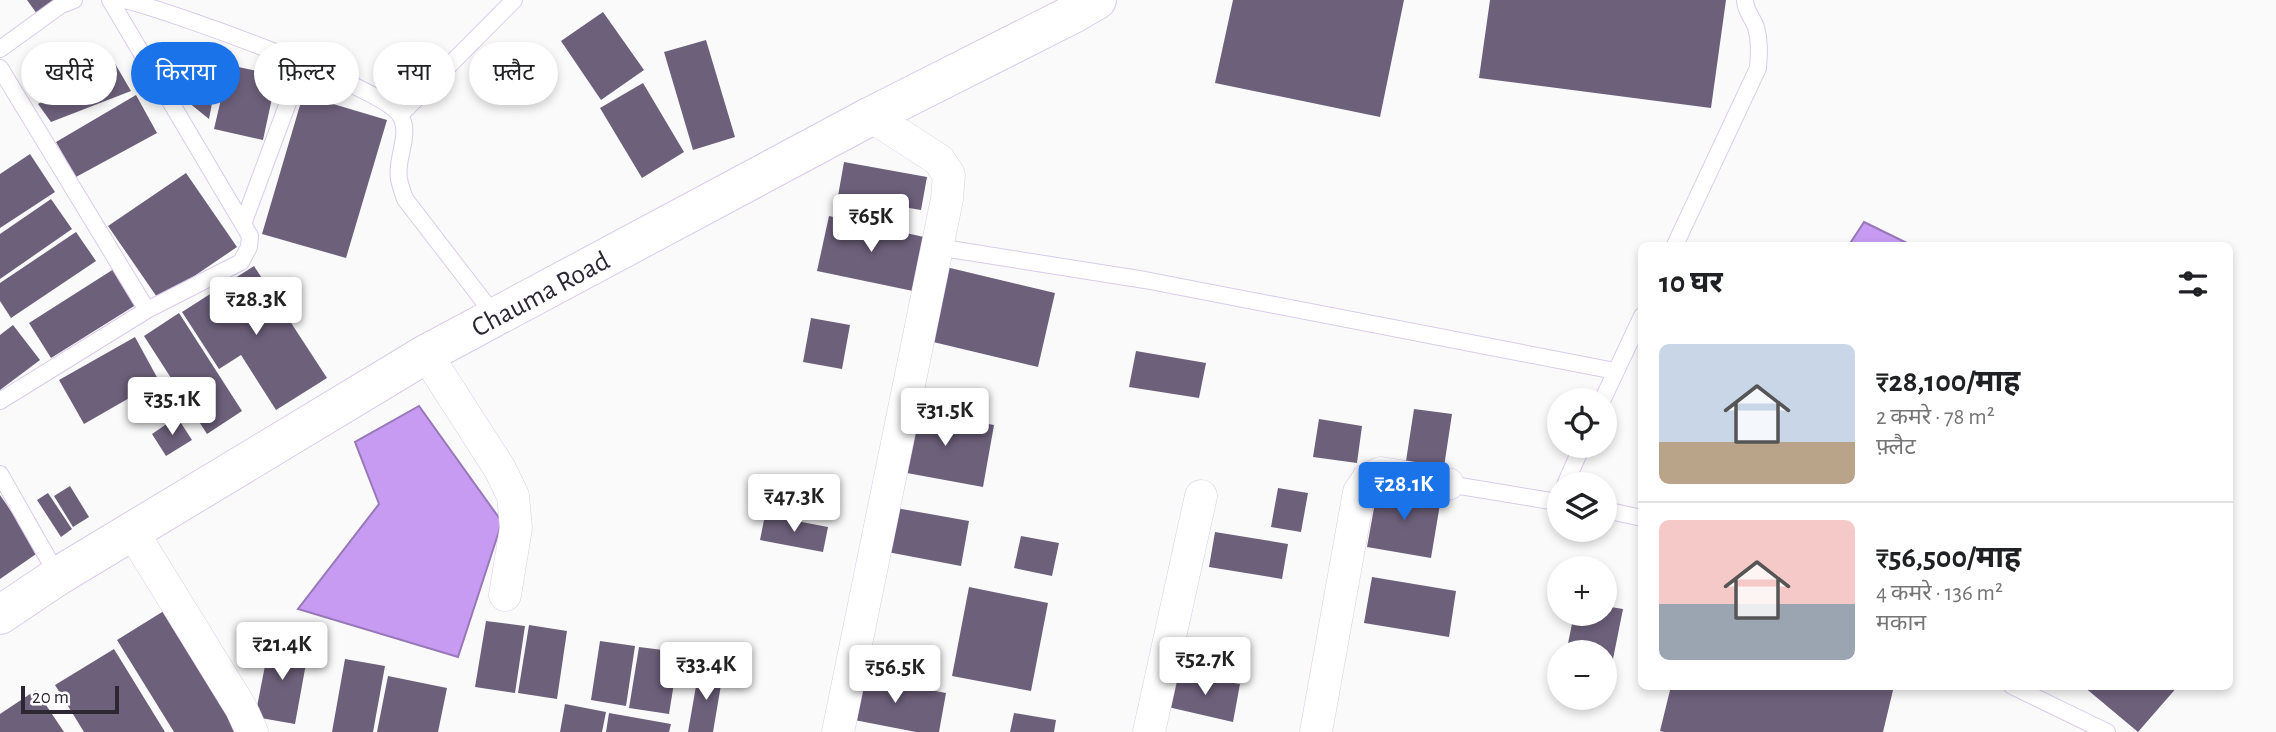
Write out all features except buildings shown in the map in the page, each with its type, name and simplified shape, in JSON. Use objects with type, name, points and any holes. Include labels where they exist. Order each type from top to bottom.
[{"type":"street","name":"Chauma Road","points":[[0,615],[58,576],[426,354],[871,116],[1097,0]]},
{"type":"street","points":[[838,732],[947,198],[949,175],[939,160],[871,116]]},
{"type":"street","points":[[426,354],[500,469],[513,496],[516,528],[505,595]]},
{"type":"street","points":[[1316,732],[1359,492],[1368,479],[1381,473],[1448,484]]},
{"type":"street","points":[[1149,732],[1201,496]]},
{"type":"street","points":[[132,531],[241,708],[251,732]]},
{"type":"lane","points":[[0,48],[61,5],[74,0]]},
{"type":"lane","points":[[0,401],[147,310],[241,262],[248,247],[250,236],[110,0]]},
{"type":"lane","points":[[124,0],[147,5],[254,45]]},
{"type":"lane","points":[[400,115],[514,0]]},
{"type":"lane","points":[[1676,242],[1758,68],[1760,47],[1756,27],[1745,0]]},
{"type":"lane","points":[[0,68],[147,310]]},
{"type":"lane","points":[[359,89],[371,94],[400,115],[404,131],[398,177],[405,199],[495,316]]},
{"type":"lane","points":[[243,224],[287,105]]},
{"type":"lane","points":[[937,247],[1159,283],[1615,371]]},
{"type":"lane","points":[[1608,388],[1638,324]]},
{"type":"lane","points":[[0,474],[58,576]]},
{"type":"lane","points":[[1448,484],[1547,499]]},
{"type":"lane","points":[[1617,513],[1638,517]]},
{"type":"lane","points":[[2020,690],[2107,732]]},
{"type":"shaded area","points":[[1864,222],[1905,242],[1851,242]]},
{"type":"shaded area","points":[[419,406],[502,522],[458,657],[298,609],[379,504],[355,442]]}]
